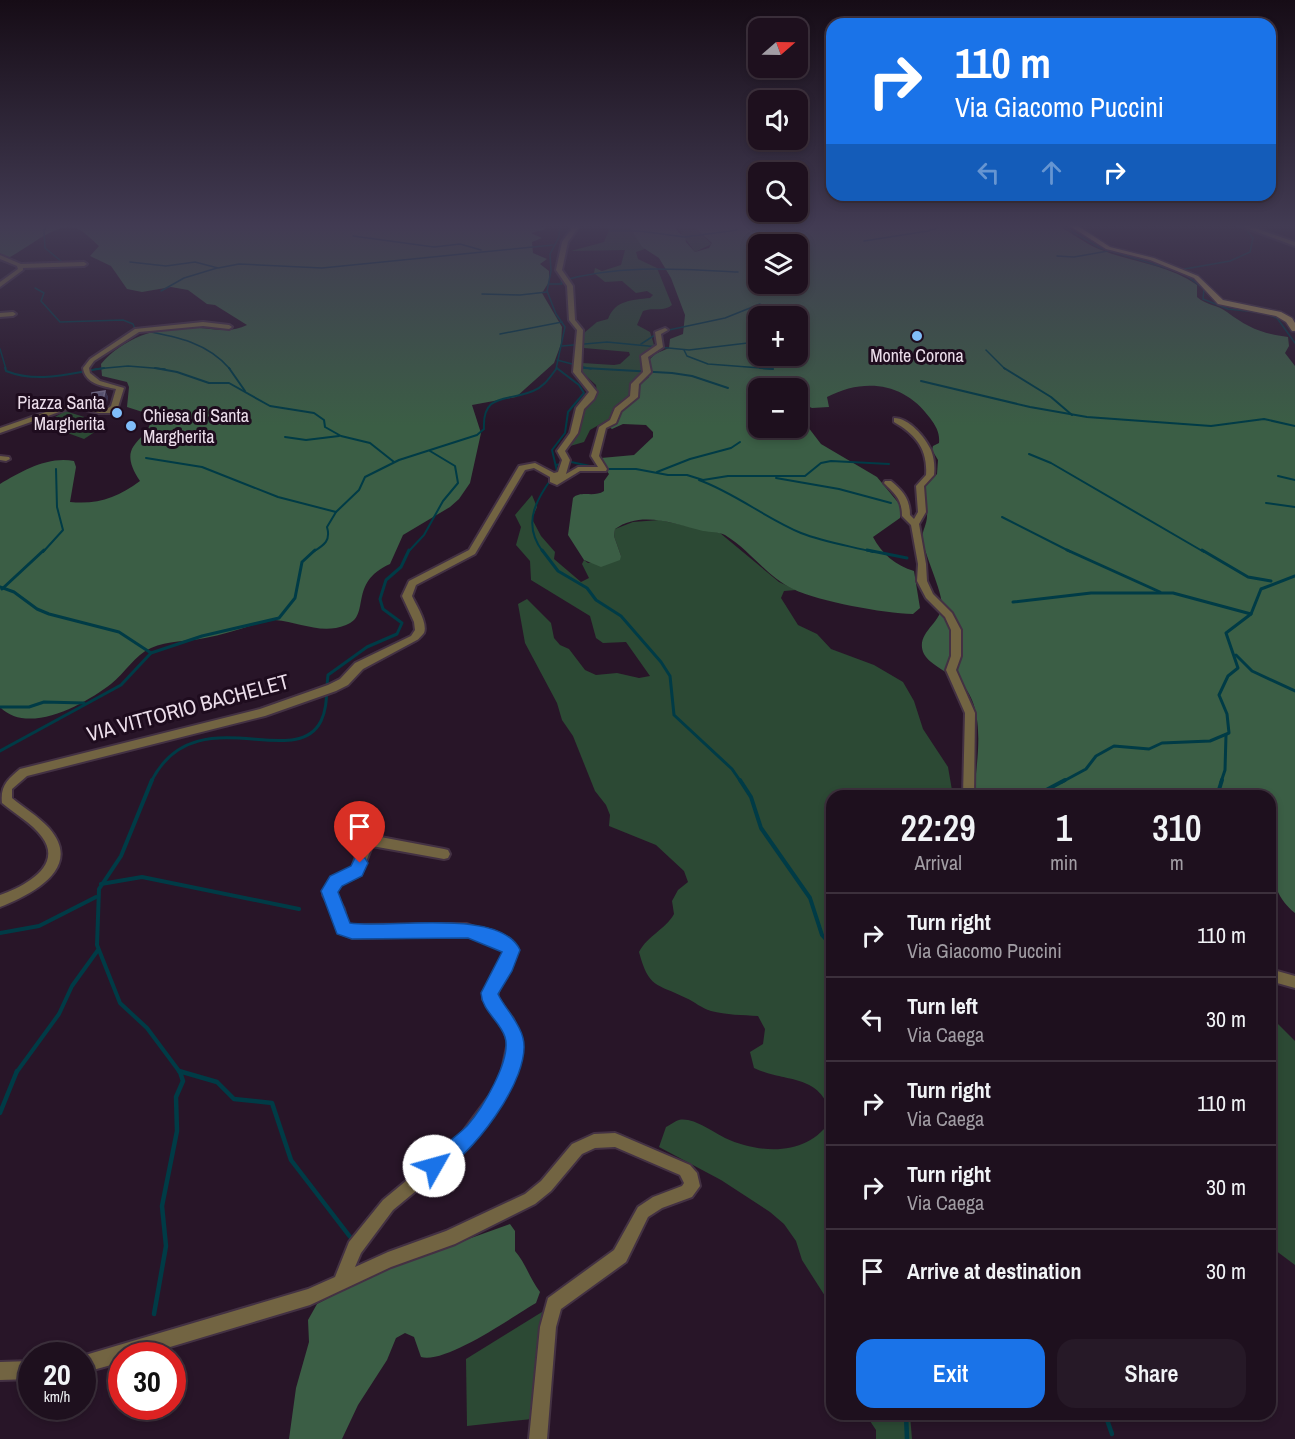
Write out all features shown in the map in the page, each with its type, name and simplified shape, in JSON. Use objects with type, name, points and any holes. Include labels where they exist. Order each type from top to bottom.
[{"type":"main road","points":[[1211,291],[1225,304],[1278,314],[1289,320],[1295,329]]},
{"type":"street","points":[[570,291],[572,320],[580,330],[577,372],[593,392],[580,408],[574,433],[561,451],[566,460],[562,473],[555,476],[553,480],[557,483],[578,469],[603,469],[595,456],[599,433],[603,427],[613,421],[618,410],[634,397],[635,384],[647,372],[644,356],[661,346],[657,333],[665,330]]},
{"type":"street","points":[[0,315],[13,314]]},
{"type":"street","points":[[0,431],[78,405],[94,411],[109,411],[114,407],[120,388],[94,382],[87,374],[86,368],[92,360],[138,330],[203,324],[229,327]]},
{"type":"street","points":[[897,420],[910,427],[931,457],[930,475],[920,486],[922,512],[915,524]]},
{"type":"street","name":"VIA VITTORIO BACHELET","points":[[0,901],[33,887],[50,870],[53,859],[53,846],[46,834],[6,800],[7,787],[14,779],[34,769],[130,744],[231,722],[344,682],[359,666],[414,638],[420,631],[407,596],[412,583],[472,552],[522,468],[535,465],[555,476]]},
{"type":"street","points":[[888,483],[904,497],[906,516],[915,524],[922,564],[922,580],[930,596],[949,615],[956,630],[956,656],[951,670],[968,703],[970,713],[969,790]]},
{"type":"street","points":[[342,1280],[355,1248],[388,1205],[464,1142],[498,1096],[509,1070],[515,1042],[508,1023],[490,999],[489,993],[506,966],[511,950],[509,947],[468,930],[352,932],[343,929],[340,914],[330,899],[329,891],[336,881],[357,871],[368,842],[379,840],[444,854]]},
{"type":"street","points":[[1276,977],[1295,982]]},
{"type":"street","points":[[96,1361],[310,1297],[342,1280],[399,1256],[449,1239],[515,1208],[546,1186],[564,1161],[586,1144],[605,1139],[615,1140],[685,1170],[693,1182],[687,1192],[658,1202],[643,1212],[620,1256],[554,1304],[548,1327],[538,1439]]},
{"type":"street","points":[[0,1371],[18,1370]]},
{"type":"green space","points":[[190,291],[543,291],[542,293],[562,327],[561,344],[554,363],[516,397],[472,405],[481,433],[470,483],[450,507],[403,535],[390,564],[369,580],[354,621],[328,629],[272,620],[211,637],[157,645],[140,655],[111,684],[72,708],[41,718],[12,715],[0,707],[0,484],[36,466],[64,460],[74,461],[76,467],[70,502],[80,503],[107,499],[140,481],[130,458],[132,450],[146,432],[152,415],[127,407],[129,387],[127,382],[102,376],[101,364],[122,346],[159,330],[186,327],[230,330],[247,325],[215,305],[207,304]]},
{"type":"green space","points":[[647,291],[666,291],[672,305],[643,311],[637,325],[650,332],[654,345],[640,356],[644,371],[630,396],[614,410],[611,418],[590,430],[584,442],[570,446],[580,428],[585,409],[597,393],[596,385],[583,373],[582,363],[620,364],[630,355],[629,352],[584,348],[584,333],[597,322],[608,319],[615,308],[625,302],[650,298],[653,295]]},
{"type":"green space","points":[[676,291],[808,294],[808,291],[1197,291],[1197,297],[1201,300],[1223,310],[1241,322],[1270,334],[1288,337],[1289,346],[1285,353],[1295,366],[1295,913],[1276,889],[1276,790],[974,790],[978,734],[974,706],[960,682],[931,662],[924,654],[922,647],[925,634],[938,617],[942,604],[922,539],[927,520],[923,489],[937,474],[938,460],[932,450],[933,446],[939,443],[939,436],[930,418],[909,397],[883,387],[856,387],[827,397],[829,407],[812,408],[808,406],[808,378],[748,378],[748,438],[808,438],[808,427],[821,444],[877,477],[901,506],[900,518],[873,537],[890,558],[914,571],[920,608],[913,614],[852,606],[805,594],[783,584],[725,535],[659,520],[636,520],[615,529],[614,536],[621,556],[620,560],[601,567],[584,560],[568,535],[573,498],[604,491],[604,481],[609,474],[599,460],[601,458],[634,455],[653,437],[653,432],[646,425],[623,424],[612,429],[609,427],[618,422],[621,412],[638,398],[640,385],[649,377],[649,360],[655,354],[669,348],[670,339],[683,334],[685,315]]},
{"type":"green space","points":[[65,411],[107,424],[84,439],[54,428],[66,421],[55,417]]},
{"type":"green space","points":[[532,495],[537,507],[532,519],[541,536],[555,552],[554,559],[581,582],[589,578],[582,564],[584,560],[588,563],[621,556],[614,536],[615,529],[633,522],[659,520],[720,533],[779,582],[796,590],[784,591],[781,598],[798,625],[817,634],[831,649],[874,665],[903,682],[914,701],[923,729],[948,767],[952,790],[826,790],[826,1102],[811,1086],[754,1068],[750,1052],[763,1044],[765,1029],[758,1016],[707,1010],[661,987],[646,973],[639,952],[647,941],[670,920],[674,914],[672,901],[678,890],[688,882],[684,871],[656,845],[609,826],[610,815],[606,805],[595,791],[573,736],[562,720],[557,703],[525,643],[518,604],[527,599],[551,623],[554,638],[560,645],[569,649],[585,670],[596,675],[617,673],[639,678],[650,676],[626,642],[603,643],[596,638],[590,616],[531,580],[530,561],[516,545],[521,527],[515,515]]},
{"type":"green space","points":[[1276,1022],[1295,1041],[1295,1265],[1276,1251]]},
{"type":"green space","points":[[679,1120],[697,1123],[739,1144],[769,1149],[798,1146],[811,1140],[826,1126],[826,1298],[802,1260],[796,1241],[784,1224],[770,1212],[721,1180],[659,1147],[666,1127]]},
{"type":"green space","points":[[510,1224],[515,1231],[515,1251],[540,1292],[536,1303],[462,1347],[432,1357],[421,1357],[414,1337],[405,1333],[396,1338],[387,1360],[358,1405],[342,1439],[289,1439],[296,1388],[309,1342],[308,1320],[317,1304],[382,1270]]},
{"type":"green space","points":[[542,1312],[532,1419],[467,1426],[466,1359]]},
{"type":"green space","points":[[869,1420],[910,1420],[912,1439],[876,1439],[876,1430]]},
{"type":"building","points":[[105,391],[103,400],[92,399],[92,393]]},
{"type":"waterway","points":[[41,291],[44,293],[41,301],[60,322],[123,320],[133,324],[135,329],[174,337],[198,345],[220,359],[229,368]]},
{"type":"waterway","points":[[547,291],[562,322]]},
{"type":"waterway","points":[[1204,291],[1203,299],[1228,309],[1265,313],[1277,318],[1295,343]]},
{"type":"waterway","points":[[482,294],[520,295],[547,292]]},
{"type":"waterway","points":[[664,331],[725,318],[760,304]]},
{"type":"waterway","points":[[500,334],[562,322]]},
{"type":"waterway","points":[[558,360],[565,327],[562,322]]},
{"type":"waterway","points":[[641,344],[658,333]]},
{"type":"waterway","points":[[562,346],[607,342],[689,350],[748,343]]},
{"type":"waterway","points":[[0,349],[6,369]]},
{"type":"waterway","points":[[684,350],[687,356],[708,364],[773,369]]},
{"type":"waterway","points":[[986,350],[1004,368]]},
{"type":"waterway","points":[[556,369],[558,360]]},
{"type":"waterway","points":[[558,360],[588,368]]},
{"type":"waterway","points":[[102,368],[128,366],[157,368]]},
{"type":"waterway","points":[[5,368],[6,371],[30,377],[67,375],[102,368]]},
{"type":"waterway","points":[[95,369],[102,368]]},
{"type":"waterway","points":[[157,368],[165,369]]},
{"type":"waterway","points":[[157,368],[177,372],[209,383],[229,383],[270,406],[314,413],[324,420],[325,427],[341,436],[370,443],[394,462]]},
{"type":"waterway","points":[[229,368],[245,391]]},
{"type":"waterway","points":[[336,512],[359,490],[365,477],[399,460],[477,435],[484,429],[484,417],[492,404],[498,400],[537,389],[557,368]]},
{"type":"waterway","points":[[584,368],[588,368]]},
{"type":"waterway","points":[[588,368],[672,373],[692,376],[728,388]]},
{"type":"waterway","points":[[1004,368],[1051,397],[1071,414]]},
{"type":"waterway","points":[[543,552],[536,541],[533,530],[534,510],[557,471],[552,450],[565,433],[568,412],[584,393],[579,385],[558,369]]},
{"type":"waterway","points":[[921,381],[1030,407],[1071,414]]},
{"type":"waterway","points":[[1071,414],[1211,426],[1264,419],[1295,426]]},
{"type":"waterway","points":[[285,437],[306,440],[339,436]]},
{"type":"waterway","points":[[657,472],[690,459],[731,448],[740,442]]},
{"type":"waterway","points":[[408,552],[424,535],[443,501],[458,483],[455,466],[430,451]]},
{"type":"waterway","points":[[1029,454],[1051,463],[1204,552]]},
{"type":"waterway","points":[[146,458],[202,467],[278,497],[336,512]]},
{"type":"waterway","points":[[556,465],[571,462],[604,469],[636,469],[668,475],[687,475],[703,480],[728,476],[805,476],[821,463],[831,461],[889,464]]},
{"type":"waterway","points":[[43,552],[63,530],[57,507],[56,469]]},
{"type":"waterway","points":[[1278,476],[1295,480]]},
{"type":"waterway","points":[[776,478],[839,489],[891,503]]},
{"type":"waterway","points":[[699,480],[801,533],[873,552]]},
{"type":"waterway","points":[[1266,503],[1295,507]]},
{"type":"waterway","points":[[313,552],[326,542],[327,527],[336,512]]},
{"type":"waterway","points":[[1002,517],[1068,550]]},
{"type":"waterway","points":[[3,588],[44,550]]},
{"type":"waterway","points":[[151,653],[202,636],[279,618],[295,598],[302,562],[315,550]]},
{"type":"waterway","points":[[542,550],[558,571],[587,588],[596,600],[621,616],[661,662],[670,676],[674,715],[732,769],[741,782]]},
{"type":"waterway","points":[[867,550],[907,558]]},
{"type":"waterway","points":[[1068,550],[1160,592]]},
{"type":"waterway","points":[[1202,550],[1248,577],[1271,581]]},
{"type":"waterway","points":[[151,781],[170,757],[192,743],[217,738],[290,740],[308,735],[323,716],[328,675],[367,647],[397,634],[402,623],[383,609],[380,599],[386,580],[401,567],[408,552]]},
{"type":"waterway","points":[[1251,614],[1261,589],[1295,576]]},
{"type":"waterway","points":[[3,588],[14,592],[37,609],[49,614],[119,632],[151,653]]},
{"type":"waterway","points":[[1013,602],[1091,593],[1173,593],[1251,614]]},
{"type":"waterway","points":[[1062,782],[1086,769],[1096,756],[1114,746],[1149,749],[1162,743],[1210,741],[1229,733],[1227,714],[1219,695],[1228,676],[1238,668],[1226,633],[1251,614]]},
{"type":"waterway","points":[[0,751],[121,685],[151,653]]},
{"type":"waterway","points":[[1236,655],[1252,671],[1295,691]]},
{"type":"waterway","points":[[0,707],[29,707],[44,702],[84,703]]},
{"type":"waterway","points":[[1221,782],[1225,770],[1226,735]]},
{"type":"waterway","points":[[740,780],[751,797],[761,828],[810,898],[822,935],[826,939]]},
{"type":"waterway","points":[[1046,790],[1065,780]]},
{"type":"waterway","points":[[1219,790],[1222,780]]},
{"type":"waterway","points":[[103,884],[121,856],[151,781]]},
{"type":"waterway","points":[[103,884],[142,877],[299,909]]},
{"type":"waterway","points":[[103,884],[99,889],[97,945],[120,1003],[147,1028],[179,1071]]},
{"type":"waterway","points":[[0,933],[39,926],[96,897]]},
{"type":"waterway","points":[[16,1072],[59,1014],[72,986],[98,950]]},
{"type":"waterway","points":[[179,1071],[217,1082],[234,1099],[272,1103],[291,1160],[354,1242]]},
{"type":"waterway","points":[[179,1071],[184,1073]]},
{"type":"waterway","points":[[0,1113],[16,1072]]},
{"type":"waterway","points":[[154,1314],[166,1246],[162,1206],[177,1131],[176,1097],[183,1081],[180,1072]]},
{"type":"waterway","points":[[906,1420],[907,1439]]},
{"type":"waterway","points":[[1107,1420],[1112,1434]]},
{"type":"place","name":"Monte Corona","points":[[917,336]]},
{"type":"place","name":"Piazza Santa Margherita","points":[[117,413]]},
{"type":"place","name":"Chiesa di Santa Margherita","points":[[131,426]]},
{"type":"route","points":[[360,863],[357,871],[336,881],[329,891],[330,899],[340,914],[343,929],[352,932],[468,930],[505,943],[511,950],[501,976],[489,993],[490,999],[508,1023],[514,1039],[515,1052],[509,1070],[498,1096],[474,1132],[434,1166]]}]
